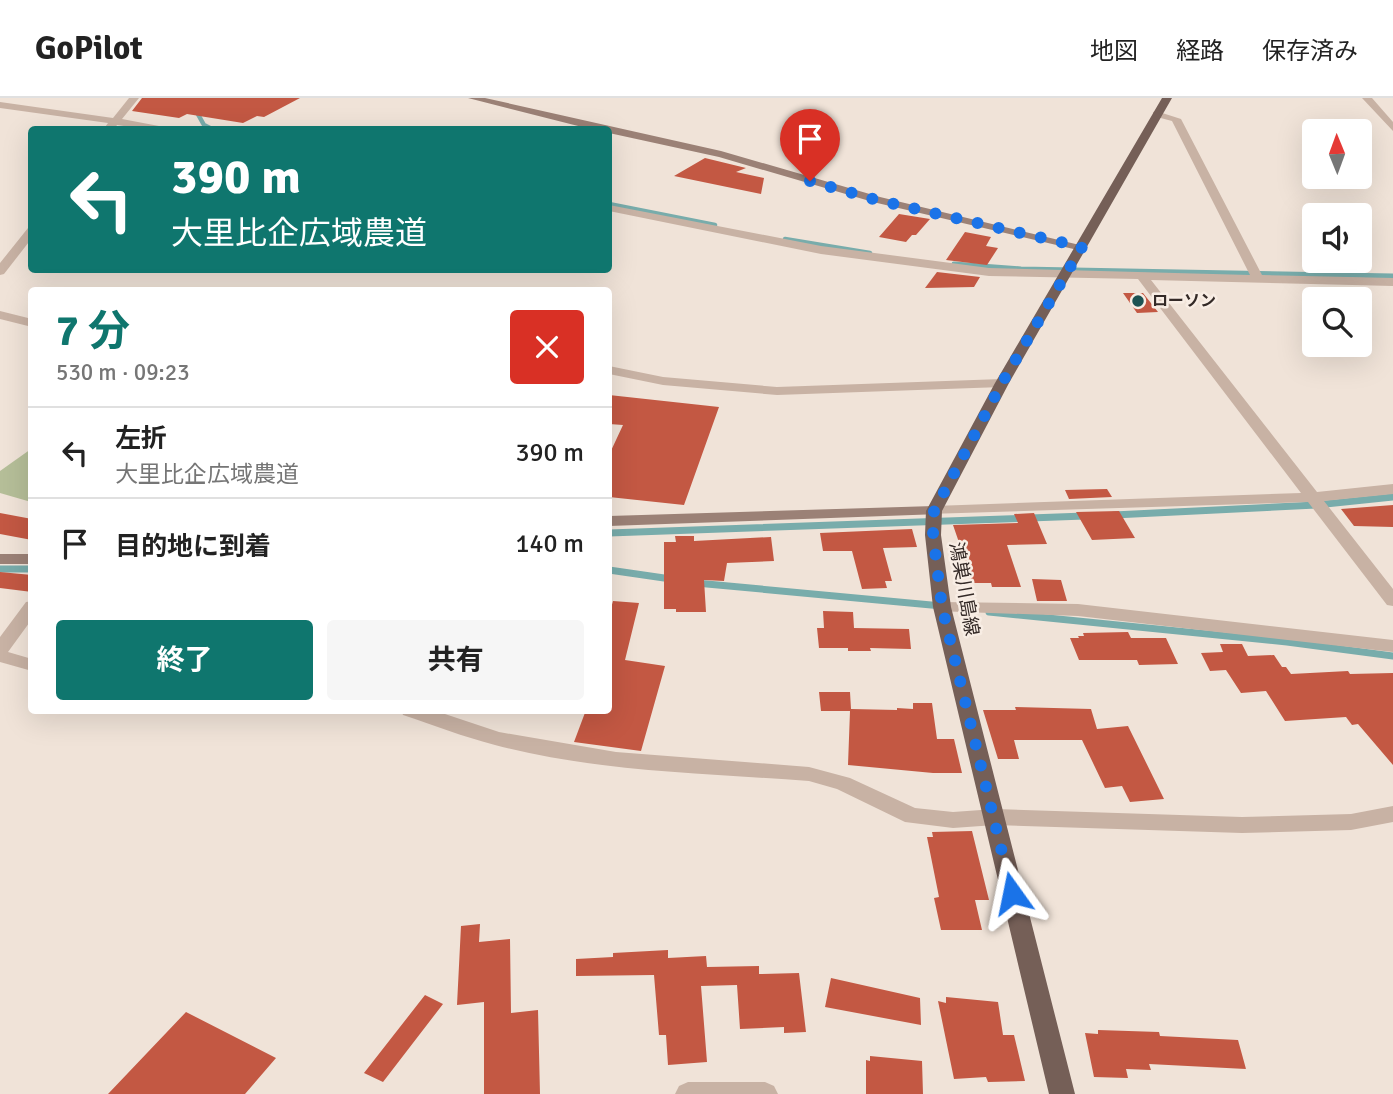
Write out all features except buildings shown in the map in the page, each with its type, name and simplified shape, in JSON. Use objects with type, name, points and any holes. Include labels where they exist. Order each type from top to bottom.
[{"type":"main road","name":"鴻巣川島線","points":[[1062,1094],[942,607],[933,535],[934,511],[1002,383],[1167,98]]},
{"type":"street","points":[[0,105],[111,125],[134,98]]},
{"type":"street","points":[[473,98],[592,126]]},
{"type":"street","points":[[1367,98],[1393,128]]},
{"type":"street","points":[[1156,114],[1176,119],[1258,279]]},
{"type":"street","points":[[612,131],[721,154],[877,200],[1082,247]]},
{"type":"street","points":[[612,209],[772,241],[908,263],[989,272],[1393,282]]},
{"type":"street","points":[[0,271],[28,235]]},
{"type":"street","points":[[1142,276],[1393,601]]},
{"type":"street","points":[[0,315],[28,322]]},
{"type":"street","points":[[612,371],[663,381],[777,391],[1002,383]]},
{"type":"street","points":[[612,521],[1313,497],[1393,489]]},
{"type":"street","points":[[0,559],[28,559]]},
{"type":"street","points":[[942,607],[1078,610],[1393,646]]},
{"type":"street","points":[[0,650],[28,612]]},
{"type":"street","points":[[0,656],[28,664]]},
{"type":"street","points":[[422,714],[497,739],[551,749],[616,759],[809,774],[843,783],[912,816],[953,820],[995,817],[1242,825],[1351,822],[1393,814]]},
{"type":"street","points":[[688,1094],[765,1094]]},
{"type":"green space","points":[[28,451],[28,501],[0,493],[0,471]]},
{"type":"waterway","points":[[195,109],[206,126]]},
{"type":"waterway","points":[[612,205],[715,225]]},
{"type":"waterway","points":[[785,239],[870,253]]},
{"type":"waterway","points":[[954,264],[1021,269],[1393,276]]},
{"type":"waterway","points":[[1114,515],[1316,505],[1393,497]]},
{"type":"waterway","points":[[612,533],[1085,516]]},
{"type":"waterway","points":[[0,569],[28,569]]},
{"type":"waterway","points":[[612,570],[671,579]]},
{"type":"waterway","points":[[696,583],[942,606]]},
{"type":"waterway","points":[[989,612],[1287,642],[1393,656]]},
{"type":"place","name":"ローソン","points":[[1138,301]]},
{"type":"route","points":[[810,181],[877,200],[1082,247],[1002,383],[934,511],[933,535],[942,607],[1012,893]]}]
